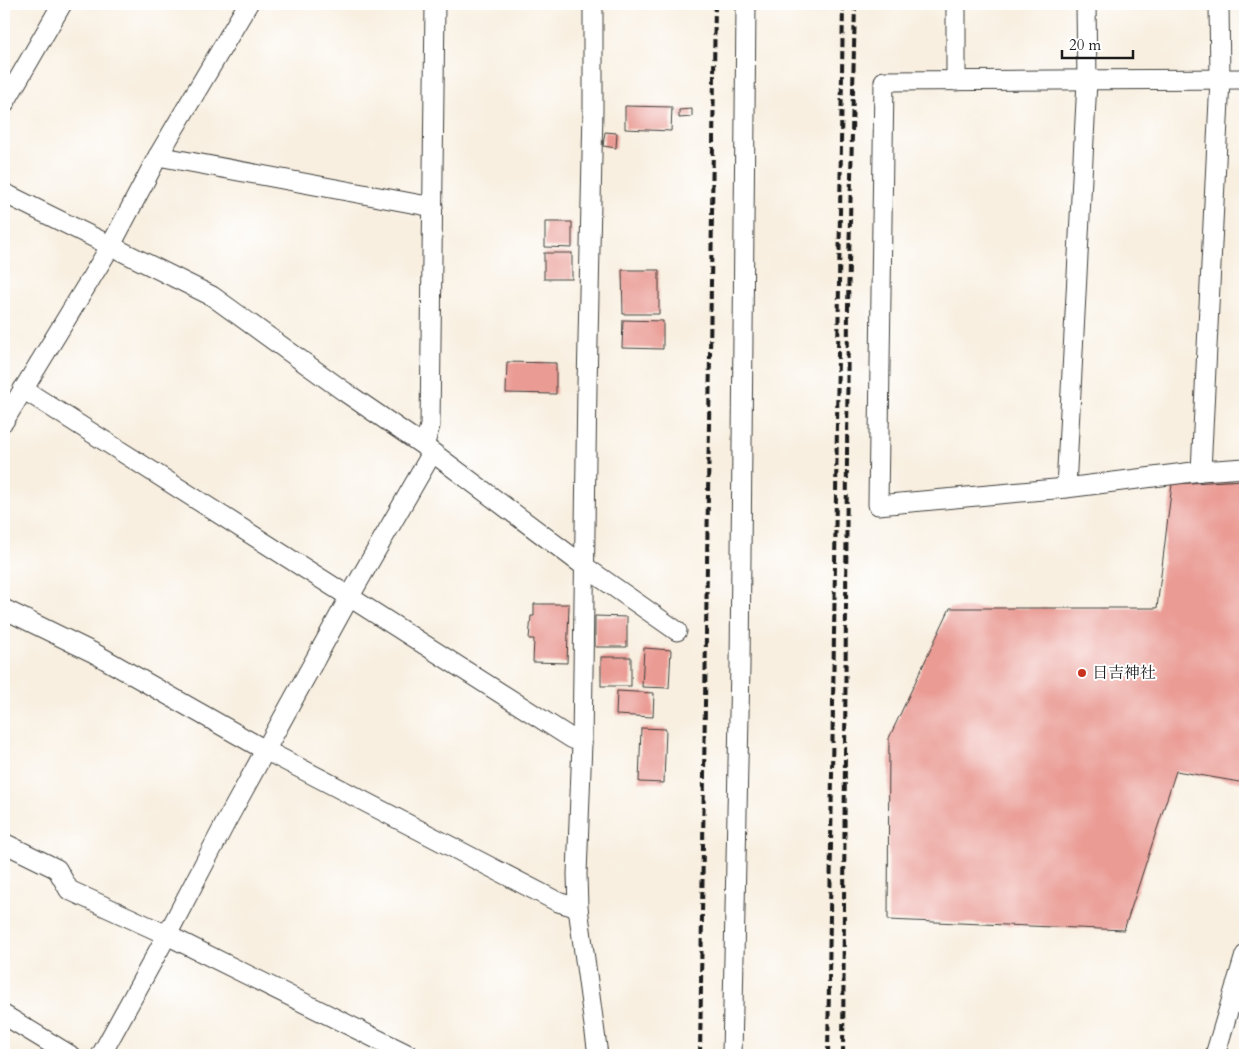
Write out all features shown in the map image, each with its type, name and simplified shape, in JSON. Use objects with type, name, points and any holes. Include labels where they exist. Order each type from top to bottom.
[{"type":"street","points":[[4,104],[62,4]]},
{"type":"street","points":[[4,419],[110,247],[158,156],[248,4]]},
{"type":"street","points":[[101,1055],[428,449],[430,426],[435,4]]},
{"type":"street","points":[[593,4],[593,110],[582,743],[577,874],[578,908],[598,1055]]},
{"type":"street","points":[[732,1055],[740,666],[746,4]]},
{"type":"street","points":[[956,4],[956,81]]},
{"type":"street","points":[[1066,488],[1087,81],[1086,4]]},
{"type":"street","points":[[1201,471],[1220,80],[1219,4]]},
{"type":"street","points":[[1245,79],[884,81],[882,356],[878,505],[1066,488],[1201,471],[1245,468]]},
{"type":"street","points":[[158,156],[432,207]]},
{"type":"street","points":[[4,193],[212,296],[428,449],[584,566],[677,631]]},
{"type":"street","points":[[23,389],[571,738],[582,743]]},
{"type":"street","points":[[4,609],[94,653],[265,750],[558,902],[578,908]]},
{"type":"street","points":[[4,843],[57,869],[70,890],[167,935],[409,1055]]},
{"type":"street","points":[[1215,1055],[1245,955]]},
{"type":"street","points":[[4,1014],[44,1048],[70,1055]]},
{"type":"building","points":[[625,106],[672,107],[671,131],[625,129]]},
{"type":"building","points":[[692,109],[692,117],[679,118],[679,110]]},
{"type":"building","points":[[605,132],[617,133],[616,148],[603,146]]},
{"type":"building","points":[[545,222],[572,222],[572,248],[545,247]]},
{"type":"building","points":[[544,253],[572,253],[572,279],[544,279]]},
{"type":"building","points":[[622,270],[659,270],[659,314],[623,314]]},
{"type":"building","points":[[623,320],[663,321],[663,349],[622,348]]},
{"type":"building","points":[[507,362],[556,363],[556,394],[506,393]]},
{"type":"building","name":"日吉神社","points":[[1245,480],[1245,783],[1176,771],[1124,930],[888,920],[889,738],[950,608],[1157,608],[1172,484]]},
{"type":"building","points":[[534,604],[569,604],[567,663],[533,662],[534,639],[529,639],[531,616],[534,616]]},
{"type":"building","points":[[595,616],[627,617],[627,647],[595,647]]},
{"type":"building","points":[[644,648],[671,650],[669,688],[642,687]]},
{"type":"building","points":[[601,657],[631,657],[631,686],[601,686]]},
{"type":"building","points":[[617,691],[654,693],[653,717],[616,715]]},
{"type":"building","points":[[641,728],[666,729],[664,783],[639,782]]},
{"type":"railway","points":[[700,1055],[715,4]]},
{"type":"railway","points":[[828,1055],[843,4]]},
{"type":"railway","points":[[843,1055],[848,306],[855,4]]},
{"type":"place","name":"日吉神社","points":[[1082,673]]}]
